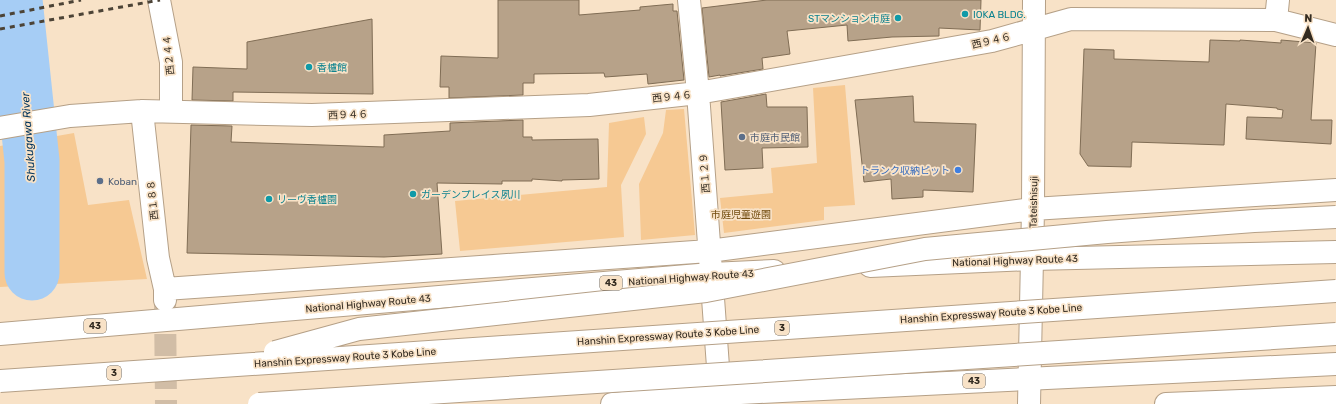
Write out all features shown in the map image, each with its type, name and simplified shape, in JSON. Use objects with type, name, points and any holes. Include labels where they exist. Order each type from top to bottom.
[{"type":"main road","name":"西２４４","points":[[160,0],[171,62],[171,111]]},
{"type":"main road","name":"西１２９","points":[[689,0],[698,93],[720,394]]},
{"type":"main road","name":"Tateishisuji","points":[[1029,404],[1033,209],[1034,0]]},
{"type":"main road","name":"西９４６","points":[[0,128],[70,116],[142,111],[312,116],[589,105],[698,93],[992,41],[1071,19],[1277,10],[1336,35]]},
{"type":"main road","name":"西１８８","points":[[142,111],[158,258],[165,295],[709,251]]},
{"type":"main road","points":[[709,251],[1033,209],[1336,190]]},
{"type":"main road","points":[[227,365],[359,329],[706,291],[925,249],[1130,230],[1336,217]]},
{"type":"main road","name":"National Highway Route 43","points":[[0,334],[711,274],[1032,259],[1336,252]]},
{"type":"main road","name":"Hanshin Expressway Route 3 Kobe Line","points":[[0,381],[1336,291]]},
{"type":"main road","points":[[259,404],[1336,334]]},
{"type":"main road","name":"43","points":[[612,404],[720,394],[1336,364]]},
{"type":"main road","points":[[1166,404],[1336,398]]},
{"type":"green space","name":"市庭児童遊園","points":[[845,85],[855,205],[824,207],[824,220],[724,233],[720,198],[773,193],[771,168],[817,163],[813,88]]},
{"type":"green space","points":[[684,109],[695,235],[641,240],[639,184],[663,133],[666,110]]},
{"type":"green space","points":[[644,117],[646,134],[621,185],[624,237],[460,251],[455,201],[607,187],[609,123]]},
{"type":"green space","points":[[74,133],[88,205],[129,200],[147,279],[0,287],[0,146]]},
{"type":"building","points":[[498,0],[579,0],[579,15],[640,10],[640,7],[673,4],[673,11],[677,11],[684,80],[648,84],[647,74],[605,77],[604,73],[534,74],[534,83],[523,83],[523,95],[449,98],[449,87],[440,87],[441,56],[498,58]]},
{"type":"building","points":[[767,0],[981,0],[980,30],[939,28],[939,36],[892,37],[848,41],[847,25],[787,31],[790,54],[762,58],[763,69],[709,77],[702,8]]},
{"type":"building","name":"香櫨館","points":[[372,19],[373,94],[233,92],[233,101],[192,100],[193,67],[247,69],[247,42]]},
{"type":"building","points":[[1210,40],[1240,40],[1281,43],[1281,40],[1316,43],[1311,120],[1332,120],[1331,144],[1246,139],[1247,117],[1282,118],[1283,110],[1277,108],[1226,104],[1224,145],[1132,142],[1131,167],[1088,166],[1080,154],[1084,49],[1114,50],[1114,59],[1209,62]]},
{"type":"building","points":[[766,94],[767,107],[807,107],[808,147],[762,148],[763,168],[725,170],[721,102]]},
{"type":"building","points":[[913,96],[914,122],[976,124],[973,192],[923,190],[923,197],[892,199],[891,179],[864,182],[855,100]]},
{"type":"building","points":[[523,120],[523,137],[532,137],[532,140],[598,139],[599,179],[562,181],[532,179],[532,181],[502,181],[502,184],[437,183],[442,254],[384,257],[187,253],[191,125],[232,126],[231,142],[384,147],[384,135],[450,131],[450,123]]},
{"type":"waterway","name":"Shukugawa River","points":[[15,0],[32,161],[32,273]]},
{"type":"tunnel","points":[[165,301],[166,404]]},
{"type":"railway","points":[[0,16],[81,0]]},
{"type":"railway","points":[[0,29],[160,0]]},
{"type":"place","name":"IOKA BLDG.","points":[[965,14]]},
{"type":"place","name":"STマンション市庭","points":[[898,18]]},
{"type":"place","name":"香櫨館","points":[[309,67]]},
{"type":"place","name":"市庭市民館","points":[[742,137]]},
{"type":"place","name":"トランク収納ピット","points":[[958,170]]},
{"type":"place","name":"Koban","points":[[100,181]]},
{"type":"place","name":"ガーデンプレイス夙川","points":[[413,194]]},
{"type":"place","name":"リーヴ香櫨園","points":[[269,199]]}]
